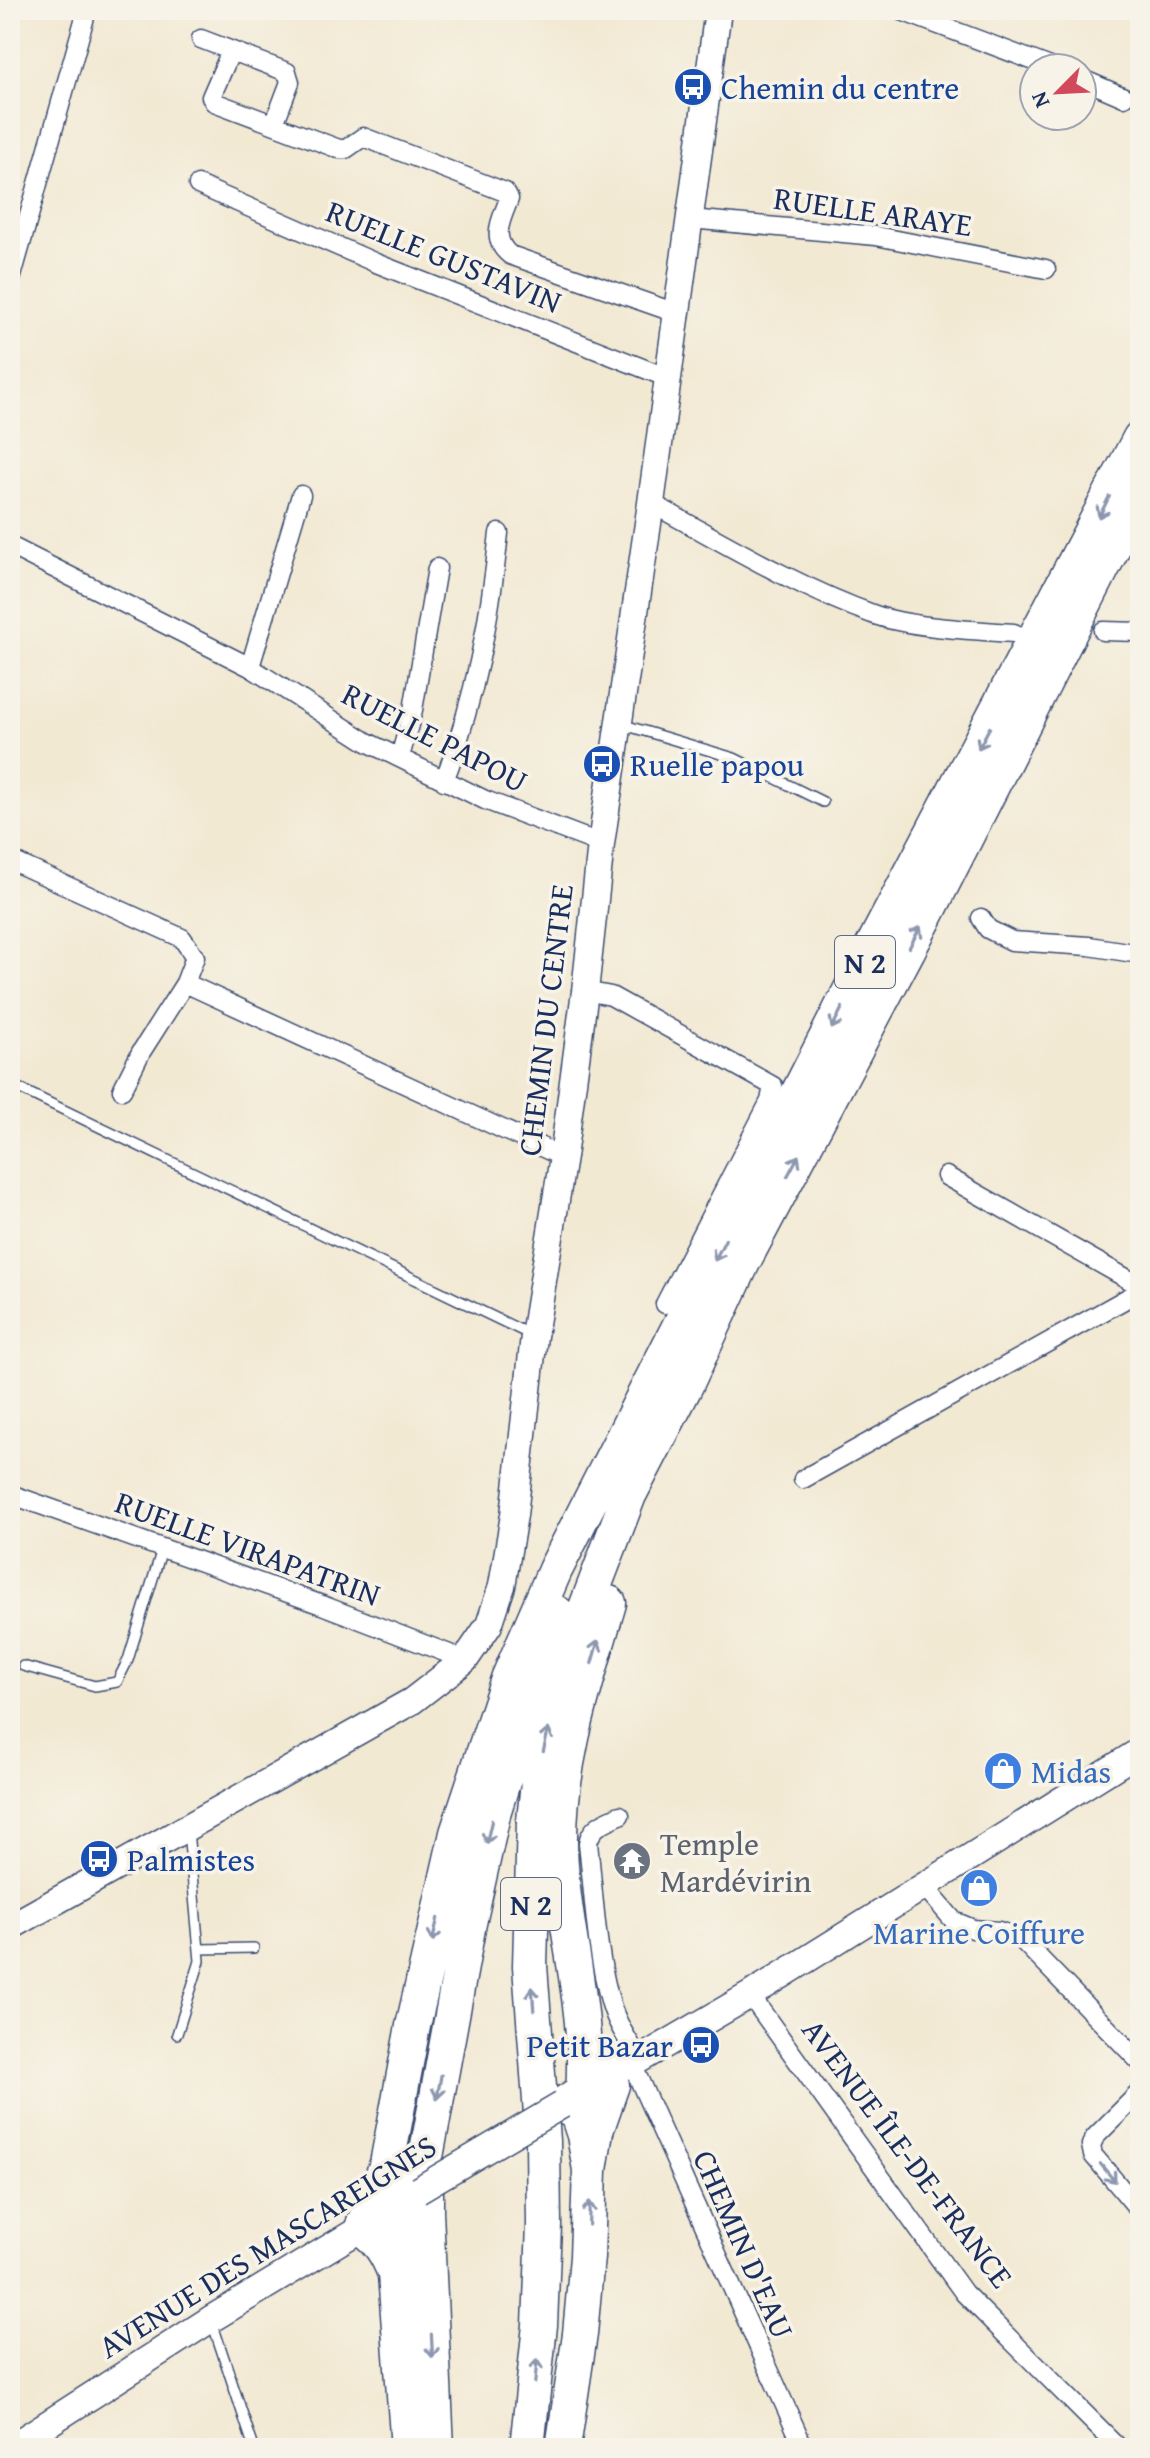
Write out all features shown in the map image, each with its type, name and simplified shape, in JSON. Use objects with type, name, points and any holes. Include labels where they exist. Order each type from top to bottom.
[{"type":"highway","name":"N 2","points":[[437,2448],[426,2157],[469,1923],[494,1810],[597,1491],[879,934],[1140,438]]},
{"type":"highway","name":"N 2","points":[[527,2448],[540,2325],[544,2225],[543,2141],[530,1966],[531,1888],[540,1763],[569,1654],[629,1495],[685,1387],[743,1262],[925,918],[1140,494]]},
{"type":"highway","points":[[563,2448],[583,2303],[590,2170],[608,2077],[584,2032],[562,1879],[562,1802],[571,1746],[620,1567],[685,1387]]},
{"type":"highway","points":[[395,2274],[383,2247],[362,2228],[387,2164],[413,2026],[457,1833],[508,1679],[555,1570],[597,1491]]},
{"type":"highway","points":[[590,2170],[577,2114],[608,2077]]},
{"type":"highway","points":[[387,2164],[413,2193],[395,2232],[395,2274],[408,2448]]},
{"type":"street","points":[[10,283],[87,10]]},
{"type":"street","name":"CHEMIN DU CENTRE","points":[[10,1927],[412,1701],[465,1660],[489,1625],[502,1586],[514,1515],[534,1336],[563,1157],[601,844],[718,10]]},
{"type":"street","points":[[899,10],[1018,55]]},
{"type":"street","points":[[201,39],[289,75],[290,82],[274,124]]},
{"type":"street","points":[[231,51],[211,97],[213,100],[343,150],[363,137],[505,192],[509,199],[497,233],[501,247],[510,255],[676,313]]},
{"type":"street","points":[[1098,86],[1124,97]]},
{"type":"street","name":"RUELLE GUSTAVIN","points":[[198,185],[376,263],[668,378]]},
{"type":"street","name":"RUELLE ARAYE","points":[[690,219],[876,236],[1046,269]]},
{"type":"street","points":[[250,667],[301,495]]},
{"type":"street","points":[[651,503],[779,572],[877,615],[949,628],[1014,633]]},
{"type":"street","points":[[444,781],[471,702],[486,635],[499,533]]},
{"type":"street","name":"RUELLE PAPOU","points":[[10,546],[250,667],[367,742],[444,781],[539,822],[601,844]]},
{"type":"street","points":[[400,757],[413,710],[437,568]]},
{"type":"street","points":[[1103,631],[1140,632]]},
{"type":"street","points":[[10,860],[182,938],[195,957],[185,983],[141,1052],[122,1090]]},
{"type":"street","points":[[981,918],[988,929],[1012,941],[1089,946],[1140,954]]},
{"type":"street","points":[[185,983],[563,1157]]},
{"type":"street","points":[[585,991],[611,996],[770,1082],[774,1090],[665,1304]]},
{"type":"street","points":[[946,1176],[1140,1289]]},
{"type":"street","points":[[803,1479],[1140,1289]]},
{"type":"street","name":"RUELLE VIRAPATRIN","points":[[10,1494],[322,1605],[465,1660]]},
{"type":"street","points":[[608,2077],[750,1995],[1140,1751]]},
{"type":"street","name":"CHEMIN D'EAU","points":[[620,1815],[596,1827],[590,1833],[588,1843],[611,2004],[608,2077],[804,2448]]},
{"type":"street","points":[[924,1886],[954,1921],[973,1929],[999,1931],[1020,1938],[1140,2062]]},
{"type":"street","name":"AVENUE ÎLE-DE-FRANCE","points":[[750,1995],[964,2293],[1119,2448]]},
{"type":"street","name":"AVENUE DES MASCAREIGNES","points":[[10,2448],[211,2319],[362,2228],[386,2219],[413,2193],[608,2077]]},
{"type":"street","points":[[1140,2092],[1095,2137],[1091,2145],[1093,2155],[1140,2211]]},
{"type":"lane","points":[[619,723],[734,758],[823,802]]},
{"type":"lane","points":[[10,1084],[534,1336]]},
{"type":"lane","points":[[23,1666],[95,1686],[117,1682],[128,1660],[162,1549]]},
{"type":"lane","points":[[177,2034],[200,1961],[187,1828]]},
{"type":"lane","points":[[200,1949],[254,1948]]},
{"type":"lane","points":[[211,2319],[254,2448]]},
{"type":"place","name":"Chemin du centre","points":[[693,87]]},
{"type":"place","name":"Ruelle papou","points":[[602,764]]},
{"type":"place","name":"Midas","points":[[1003,1771]]},
{"type":"place","name":"Palmistes","points":[[99,1859]]},
{"type":"place","name":"Temple Mardévirin","points":[[632,1861]]},
{"type":"place","name":"Marine Coiffure","points":[[979,1888]]},
{"type":"place","name":"Petit Bazar","points":[[701,2045]]}]
